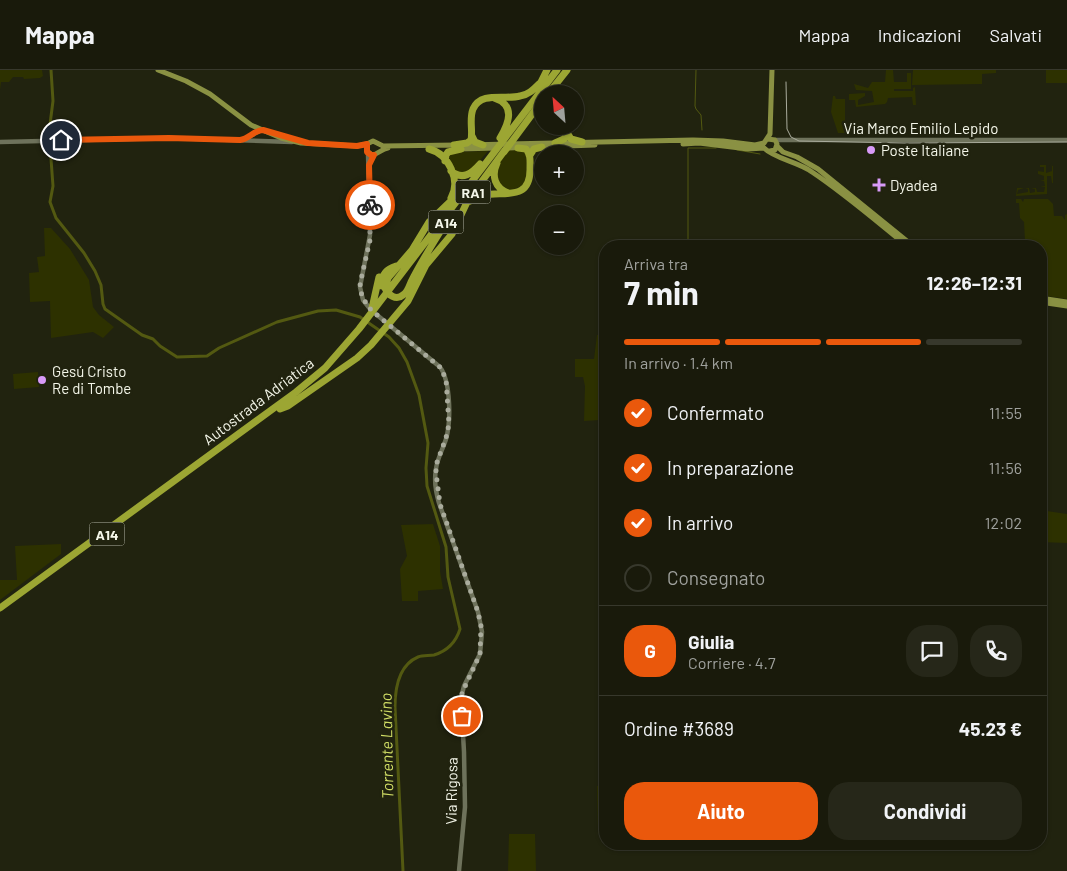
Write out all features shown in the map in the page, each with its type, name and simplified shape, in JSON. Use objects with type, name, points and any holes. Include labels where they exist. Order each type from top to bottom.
[{"type":"highway","points":[[454,145],[468,143],[472,136],[473,110],[480,101],[491,98],[516,97],[528,93],[539,83],[547,70]]},
{"type":"highway","name":"RA1","points":[[418,239],[429,222],[458,194],[490,146],[537,90],[547,70]]},
{"type":"highway","name":"Autostrada Adriatica","points":[[0,613],[280,409],[326,373],[390,292],[557,70]]},
{"type":"highway","points":[[555,85],[564,71]]},
{"type":"highway","name":"Autostrada Adriatica","points":[[551,85],[564,71]]},
{"type":"highway","points":[[451,171],[459,176],[468,175],[508,124],[509,115],[504,104],[491,98]]},
{"type":"highway","name":"Autostrada Adriatica","points":[[390,292],[445,224],[534,106]]},
{"type":"highway","name":"RA1","points":[[426,265],[449,238],[462,209],[474,190],[512,146],[534,113]]},
{"type":"highway","points":[[511,193],[499,188],[494,175],[496,164],[512,146],[534,115]]},
{"type":"highway","points":[[555,143],[564,139],[565,135]]},
{"type":"highway","points":[[569,135],[571,138],[582,142]]},
{"type":"highway","points":[[472,136],[475,142],[490,146]]},
{"type":"highway","points":[[512,146],[526,149],[530,155]]},
{"type":"highway","points":[[445,161],[448,152],[462,148]]},
{"type":"highway","points":[[429,149],[438,151],[455,179],[453,195],[446,205]]},
{"type":"highway","points":[[462,209],[477,196],[511,193],[522,190],[529,182],[530,155],[534,149]]},
{"type":"highway","points":[[426,265],[417,275],[408,294],[397,299],[388,297],[382,285],[385,273],[407,260],[463,193]]},
{"type":"highway","points":[[418,239],[412,250],[386,281],[386,290],[394,297],[401,296],[406,292],[424,256],[445,224]]},
{"type":"highway","points":[[360,331],[374,302],[378,280],[382,271],[418,239]]},
{"type":"highway","points":[[280,409],[288,406],[348,364],[371,345],[412,294],[426,265]]},
{"type":"highway","name":"Autostrada Adriatica","points":[[0,608],[303,387],[333,360],[360,331]]},
{"type":"main road","points":[[158,70],[186,81],[210,94],[249,123],[265,131],[300,143]]},
{"type":"main road","points":[[771,153],[769,143],[772,70]]},
{"type":"main road","points":[[240,116],[265,131],[308,143]]},
{"type":"main road","points":[[249,123],[252,129],[251,136],[254,141]]},
{"type":"main road","points":[[240,140],[265,131]]},
{"type":"main road","points":[[265,131],[269,138],[267,142]]},
{"type":"main road","points":[[0,142],[169,138],[240,140],[357,146],[377,153],[379,144]]},
{"type":"main road","name":"Via Marco Emilio Lepido","points":[[512,146],[582,142],[713,140],[755,145],[769,143],[1067,140]]},
{"type":"main road","name":"Via Marco Emilio Lepido","points":[[367,149],[374,141],[390,146],[534,147]]},
{"type":"main road","name":"Via Marco Emilio Lepido","points":[[584,146],[698,143],[748,149],[769,143]]},
{"type":"main road","points":[[769,143],[774,150],[771,153]]},
{"type":"main road","points":[[769,143],[818,169],[906,240]]},
{"type":"main road","name":"Via Marco Emilio Lepido","points":[[377,153],[384,148],[429,149],[490,146]]},
{"type":"main road","name":"Via Rigosa","points":[[367,149],[370,235],[360,284],[361,294],[371,310],[440,367],[446,379],[449,424],[436,469],[436,489],[478,612],[481,626],[480,654],[464,686],[461,698],[465,807],[459,871]]},
{"type":"main road","name":"Via Rigosa","points":[[369,165],[377,153]]},
{"type":"main road","points":[[771,153],[796,162],[814,172],[899,240]]},
{"type":"main road","points":[[1047,301],[1067,304]]},
{"type":"green space","points":[[0,70],[42,70],[43,76],[40,78],[24,79],[23,77],[13,77],[9,82],[1,82],[0,90]]},
{"type":"green space","points":[[886,70],[893,70],[894,82],[907,82],[907,73],[911,73],[911,89],[894,89],[894,91],[913,91],[915,87],[916,105],[913,105],[912,97],[888,98],[885,104],[856,107],[855,100],[849,100],[849,94],[865,93],[865,96],[858,100],[858,105],[874,102],[872,91],[856,90],[854,84],[868,88],[872,82],[885,82]]},
{"type":"green space","points":[[913,70],[996,70],[996,73],[982,74],[982,84],[912,85]]},
{"type":"green space","points":[[1046,70],[1067,70],[1067,83],[1046,83]]},
{"type":"green space","points":[[833,96],[836,99],[845,99],[845,133],[838,133],[831,112]]},
{"type":"green space","points":[[518,149],[527,152],[526,184],[510,191],[497,182],[495,171],[507,150]]},
{"type":"green space","points":[[488,151],[468,174],[454,171],[447,155],[450,152]]},
{"type":"green space","points":[[1040,165],[1046,165],[1046,173],[1052,171],[1052,166],[1049,165],[1053,166],[1053,183],[1051,176],[1047,176],[1048,194],[1016,196],[1017,188],[1024,188],[1018,190],[1017,194],[1028,192],[1028,189],[1025,188],[1029,188],[1030,193],[1035,192],[1035,189],[1031,188],[1036,188],[1037,192],[1044,192],[1045,187],[1040,186],[1045,186],[1044,181],[1040,181],[1044,180],[1044,176],[1038,174],[1038,171],[1044,172],[1044,167],[1040,167]]},
{"type":"green space","points":[[1016,199],[1021,199],[1023,202],[1024,199],[1048,199],[1053,204],[1054,216],[1062,216],[1065,220],[1065,215],[1067,214],[1067,299],[1047,296],[1047,240],[1025,240],[1024,222],[1020,218],[1019,203],[1016,203]]},
{"type":"green space","points":[[44,228],[51,228],[70,249],[89,280],[93,307],[99,315],[114,327],[103,338],[93,332],[51,338],[50,301],[30,302],[29,273],[39,272],[37,257],[45,256]]},
{"type":"green space","points":[[597,335],[599,335],[599,420],[584,421],[585,386],[583,377],[575,377],[575,359],[594,359]]},
{"type":"green space","points":[[38,372],[39,387],[14,389],[13,374]]},
{"type":"green space","points":[[1047,511],[1067,514],[1067,543],[1047,542]]},
{"type":"green space","points":[[433,524],[440,546],[440,571],[443,589],[418,591],[418,601],[402,601],[400,569],[407,556],[401,525]]},
{"type":"green space","points":[[61,544],[61,554],[0,600],[0,580],[17,580],[15,546]]},
{"type":"green space","points":[[597,786],[599,786],[599,833]]},
{"type":"green space","points":[[509,834],[535,834],[536,871],[508,871]]},
{"type":"waterway","name":"Torrente Lavino","points":[[51,70],[53,101],[49,132],[53,186],[50,202],[56,218],[84,253],[95,271],[101,285],[105,309],[142,335],[153,339],[177,357],[207,356],[219,348],[277,322],[318,311],[336,310],[360,317],[389,337],[399,348],[407,362],[419,395],[428,443],[427,486],[446,547],[448,577],[460,629],[453,642],[443,651],[434,655],[420,656],[406,666],[397,685],[395,707],[403,871]]},
{"type":"waterway","points":[[696,70],[695,106],[701,115],[702,130]]},
{"type":"waterway","points":[[688,240],[688,148],[716,148]]},
{"type":"waterway","points":[[737,150],[760,154]]},
{"type":"tram line","points":[[786,82],[787,129],[791,137],[799,141],[904,143],[1067,142]]},
{"type":"way so far","points":[[370,205],[370,240],[360,284],[362,297],[371,310],[440,367],[445,375],[447,384],[449,424],[436,469],[436,489],[478,612],[482,632],[479,658],[462,693],[460,702],[462,716]]},
{"type":"place","name":"Poste Italiane","points":[[871,150]]},
{"type":"place","name":"Dyadea","points":[[879,185]]},
{"type":"place","name":"Gesú Cristo Re di Tombe","points":[[42,380]]},
{"type":"route","points":[[61,140],[208,138],[240,140],[247,138],[258,130],[265,130],[308,143],[357,146],[367,144],[367,152],[374,155],[369,165],[370,205]]}]
